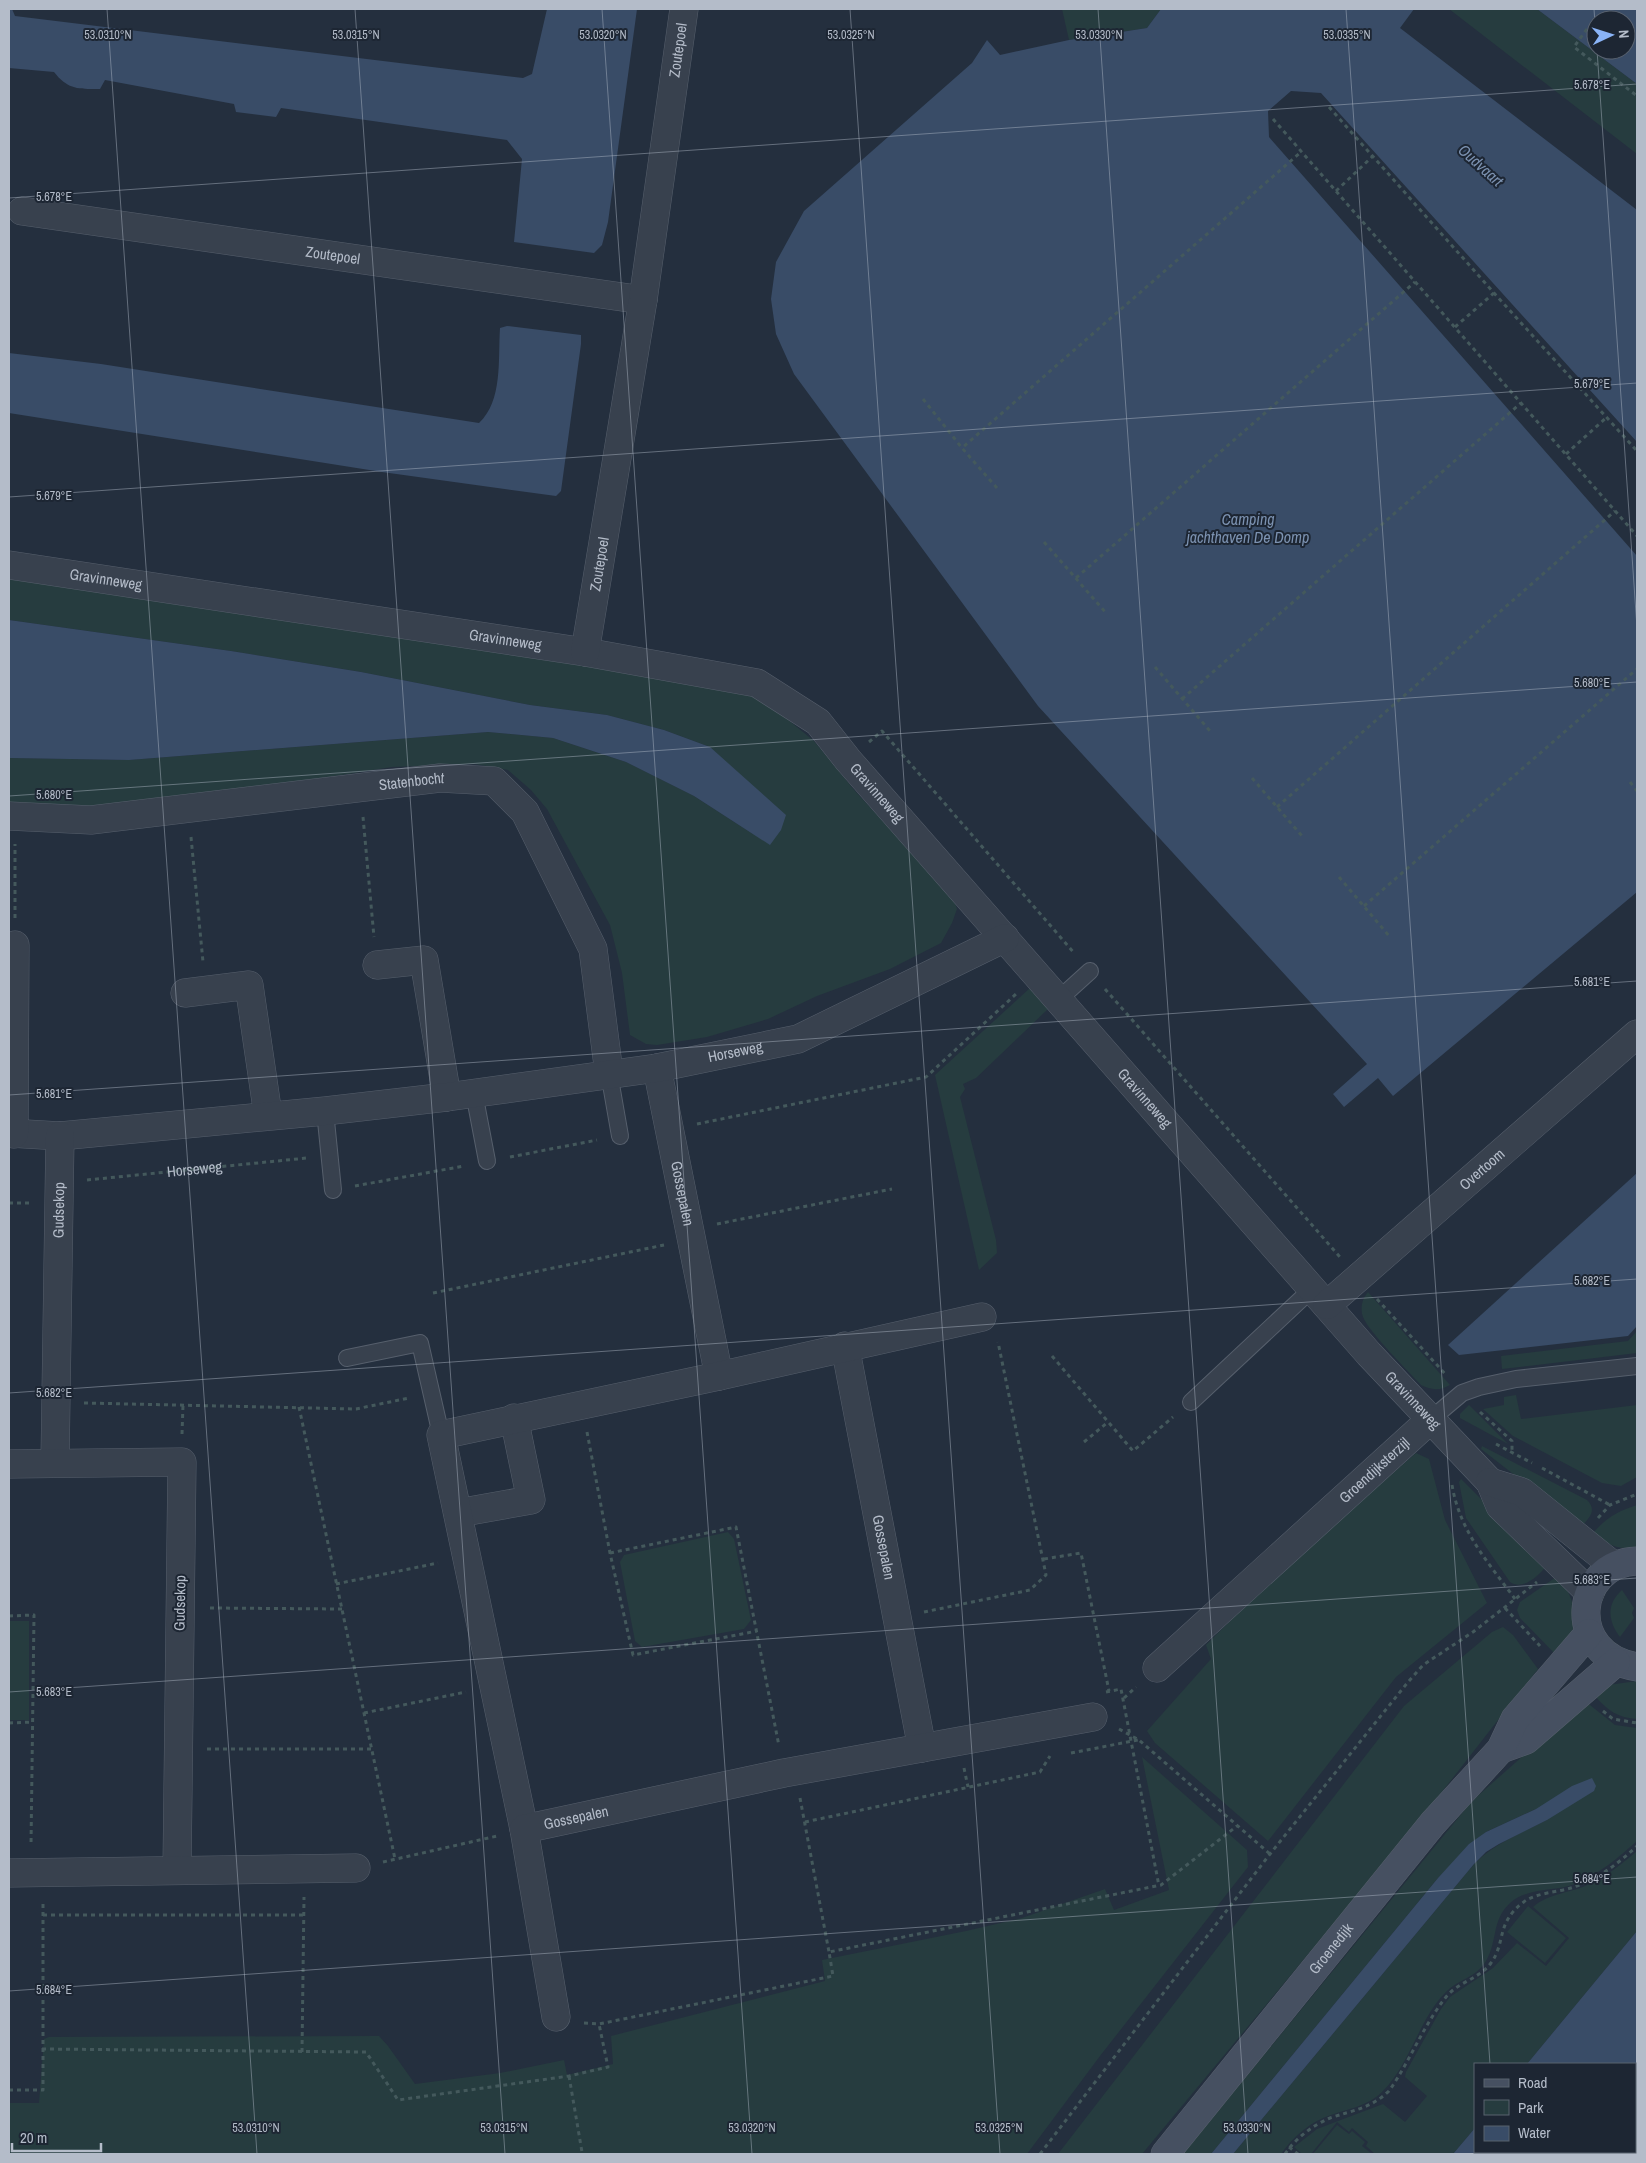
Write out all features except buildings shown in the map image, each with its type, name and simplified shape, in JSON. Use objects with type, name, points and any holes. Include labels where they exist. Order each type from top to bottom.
[{"type":"main road","points":[[1626,1564],[1600,1577],[1590,1593],[1586,1606],[1586,1620],[1589,1633],[1600,1650],[1627,1664]]},
{"type":"main road","name":"Groenedijk","points":[[1165,2154],[1433,1823],[1502,1749],[1515,1719],[1589,1633]]},
{"type":"main road","name":"Groenedijk","points":[[1502,1749],[1526,1740],[1627,1664]]},
{"type":"street","name":"Zoutepoel","points":[[586,652],[643,300],[684,9]]},
{"type":"street","name":"Zoutepoel","points":[[22,211],[643,300]]},
{"type":"street","name":"Gravinneweg","points":[[9,565],[586,652],[757,683],[818,722],[848,760],[1320,1297],[1430,1420],[1490,1482],[1500,1506],[1590,1593]]},
{"type":"street","name":"Statenbocht","points":[[12,816],[91,820],[440,778],[494,782],[525,812],[593,949],[610,1073]]},
{"type":"street","name":"Horseweg","points":[[14,945],[11,1133],[60,1136],[325,1111],[447,1097],[657,1068],[798,1039],[1005,938]]},
{"type":"street","points":[[377,965],[424,960],[447,1097]]},
{"type":"street","points":[[196,991],[249,985],[268,1115]]},
{"type":"street","name":"Overtoom","points":[[1320,1297],[1358,1278],[1637,1034]]},
{"type":"street","name":"Gossepalen","points":[[657,1068],[719,1376]]},
{"type":"street","name":"Gudsekop","points":[[55,1462],[60,1136]]},
{"type":"street","points":[[441,1435],[719,1376],[845,1346],[982,1317]]},
{"type":"street","name":"Gossepalen","points":[[845,1346],[922,1748]]},
{"type":"street","points":[[458,1514],[531,1500],[514,1418]]},
{"type":"street","name":"Groendijksterzijl","points":[[1157,1668],[1430,1420]]},
{"type":"street","name":"Gossepalen","points":[[441,1435],[524,1829],[556,2017]]},
{"type":"street","name":"Gudsekop","points":[[9,1464],[182,1462],[177,1870]]},
{"type":"street","name":"Gravinneweg","points":[[1490,1482],[1522,1492],[1580,1539],[1626,1564]]},
{"type":"street","name":"Gossepalen","points":[[524,1829],[790,1772],[1093,1716]]},
{"type":"street","points":[[28,1873],[356,1868]]},
{"type":"lane","points":[[1058,1000],[1090,971]]},
{"type":"lane","points":[[610,1073],[620,1136]]},
{"type":"lane","points":[[474,1093],[487,1161]]},
{"type":"lane","points":[[325,1111],[333,1190]]},
{"type":"lane","points":[[1191,1402],[1320,1297]]},
{"type":"lane","points":[[347,1358],[420,1343],[441,1435]]},
{"type":"lane","name":"Groendijksterzijl","points":[[1430,1420],[1462,1393],[1479,1386],[1637,1366]]},
{"type":"path","points":[[1586,32],[1574,47],[1586,56]]},
{"type":"path","points":[[1591,60],[1637,96]]},
{"type":"path","points":[[1329,107],[1494,294],[1637,451]]},
{"type":"path","points":[[1274,119],[1637,536]]},
{"type":"path","points":[[962,448],[1301,152]]},
{"type":"path","points":[[1336,191],[1373,156]]},
{"type":"path","points":[[1076,578],[1415,282]]},
{"type":"path","points":[[1455,327],[1494,294]]},
{"type":"path","points":[[923,400],[997,488]]},
{"type":"path","points":[[1182,699],[1521,403]]},
{"type":"path","points":[[1566,454],[1607,417]]},
{"type":"path","points":[[1277,807],[1615,511]]},
{"type":"path","points":[[1044,542],[1107,614]]},
{"type":"path","points":[[1155,667],[1210,731]]},
{"type":"path","points":[[1364,906],[1637,669]]},
{"type":"path","points":[[848,760],[882,731],[1358,1278],[1462,1393],[1512,1441],[1512,1452]]},
{"type":"path","points":[[1252,778],[1302,836]]},
{"type":"path","points":[[1630,782],[1637,791]]},
{"type":"path","points":[[360,788],[377,965]]},
{"type":"path","points":[[188,808],[196,991]]},
{"type":"path","points":[[12,816],[14,945]]},
{"type":"path","points":[[1339,877],[1390,937]]},
{"type":"path","points":[[669,1129],[926,1077],[1036,975]]},
{"type":"path","points":[[333,1190],[620,1136]]},
{"type":"path","name":"Horseweg","points":[[59,1182],[330,1156]]},
{"type":"path","points":[[433,1294],[892,1189]]},
{"type":"path","points":[[897,1617],[1030,1590],[1046,1576],[992,1314],[982,1317]]},
{"type":"path","points":[[1052,1356],[1133,1451],[1191,1402]]},
{"type":"path","points":[[56,1403],[356,1408],[432,1394]]},
{"type":"path","points":[[582,1404],[610,1553],[633,1655],[756,1631]]},
{"type":"path","points":[[299,1408],[395,1859]]},
{"type":"path","points":[[1084,1442],[1108,1422]]},
{"type":"path","points":[[1456,1447],[1452,1487],[1461,1521],[1466,1532],[1515,1599]]},
{"type":"path","points":[[1580,1539],[1610,1505],[1637,1494]]},
{"type":"path","points":[[42,2049],[366,2052],[398,2100],[569,2076],[608,2067],[599,2024],[833,1976],[805,1822],[790,1772],[756,1631],[736,1527],[610,1553]]},
{"type":"path","points":[[1044,1560],[1081,1553],[1109,1691]]},
{"type":"path","points":[[336,1584],[467,1557]]},
{"type":"path","points":[[1040,2154],[1270,1854],[1423,1665],[1473,1632],[1558,1564]]},
{"type":"path","points":[[180,1607],[342,1610]]},
{"type":"path","points":[[9,1616],[34,1615],[28,1873],[43,1915],[42,2090],[9,2090]]},
{"type":"path","points":[[364,1713],[494,1686]]},
{"type":"path","points":[[1159,1886],[1131,1734],[1121,1689],[1090,1695],[1093,1716],[1131,1734],[1139,1740],[1270,1854]]},
{"type":"path","points":[[9,1723],[33,1722]]},
{"type":"path","points":[[1068,1754],[1139,1740]]},
{"type":"path","points":[[178,1749],[371,1749]]},
{"type":"path","points":[[805,1822],[1040,1772],[1048,1757],[1058,1755]]},
{"type":"path","points":[[829,1952],[1159,1886],[1237,1826]]},
{"type":"path","points":[[356,1868],[524,1829]]},
{"type":"path","points":[[1285,2154],[1289,2148],[1315,2125],[1330,2118],[1366,2108],[1378,2102],[1389,2091],[1447,1995],[1483,1972],[1491,1963],[1499,1949],[1501,1932],[1506,1920],[1521,1904],[1537,1896],[1575,1887],[1590,1880],[1623,1859],[1637,1846]]},
{"type":"path","points":[[302,2052],[304,1868]]},
{"type":"path","points":[[43,1915],[304,1915]]},
{"type":"path","points":[[569,2076],[582,2152]]},
{"type":"path","points":[[1289,2148],[1298,2154]]},
{"type":"green space","points":[[1062,9],[1161,9],[1147,28],[1069,40]]},
{"type":"green space","points":[[1449,9],[1537,9],[1586,46],[1586,60],[1605,60],[1637,84],[1637,154]]},
{"type":"green space","points":[[9,577],[624,672],[755,697],[781,714],[814,741],[855,791],[953,897],[957,909],[952,923],[941,943],[890,969],[817,996],[768,1019],[707,1037],[657,1045],[646,1044],[630,1035],[622,973],[610,925],[547,809],[531,790],[508,770],[475,764],[392,767],[178,801],[134,805],[51,808],[9,803],[9,758],[129,760],[488,732],[553,738],[626,762],[694,796],[753,834],[710,747],[664,730],[607,715],[530,705],[361,672],[231,651],[9,620]]},
{"type":"green space","points":[[1030,988],[1048,1009],[976,1078],[963,1084],[965,1089],[960,1097],[996,1240],[997,1253],[979,1270],[935,1075]]},
{"type":"green space","points":[[1368,1292],[1450,1385],[1435,1389],[1421,1385],[1381,1341],[1367,1324],[1362,1314],[1362,1304]]},
{"type":"green space","points":[[1637,1331],[1637,1353],[1502,1369],[1501,1356],[1628,1341]]},
{"type":"green space","points":[[1516,1395],[1521,1419],[1637,1405],[1637,1477],[1621,1486],[1602,1483],[1513,1436],[1483,1409],[1504,1405],[1504,1397]]},
{"type":"green space","points":[[1469,1405],[1508,1444],[1460,1418],[1460,1414]]},
{"type":"green space","points":[[1482,1446],[1587,1500],[1592,1507],[1590,1516],[1580,1526],[1481,1449]]},
{"type":"green space","points":[[1416,1453],[1429,1459],[1445,1520],[1487,1603],[1396,1677],[1268,1841],[1155,1743],[1147,1731],[1211,1659],[1206,1645],[1273,1578]]},
{"type":"green space","points":[[1461,1479],[1547,1565],[1535,1578],[1520,1585],[1510,1582],[1466,1518],[1459,1482]]},
{"type":"green space","points":[[1637,1505],[1637,1548],[1614,1546],[1593,1533],[1613,1516]]},
{"type":"green space","points":[[728,1532],[734,1539],[751,1620],[744,1629],[642,1647],[635,1641],[620,1562],[624,1555]]},
{"type":"green space","points":[[1556,1577],[1567,1590],[1570,1597],[1573,1606],[1574,1623],[1569,1639],[1556,1655],[1520,1618],[1517,1610],[1520,1602]]},
{"type":"green space","points":[[1622,1590],[1634,1608],[1632,1613],[1634,1618],[1620,1637],[1613,1625],[1610,1613],[1613,1601]]},
{"type":"green space","points":[[9,1621],[29,1621],[29,1720],[9,1720]]},
{"type":"green space","points":[[1503,1627],[1513,1635],[1538,1669],[1423,1816],[1142,2154],[1058,2154],[1404,1706],[1492,1632]]},
{"type":"green space","points":[[1637,1681],[1637,1719],[1624,1717],[1613,1712],[1595,1696],[1608,1685]]},
{"type":"green space","points":[[1585,1701],[1615,1725],[1637,1728],[1637,1841],[1608,1865],[1584,1880],[1567,1886],[1525,1894],[1510,1903],[1500,1917],[1490,1954],[1482,1967],[1455,1984],[1445,1993],[1428,2016],[1392,2081],[1371,2101],[1316,2121],[1297,2136],[1281,2154],[1233,2154],[1474,1864],[1499,1844],[1547,1820],[1536,1809],[1486,1832],[1438,1878],[1211,2154],[1183,2154],[1472,1801]]},
{"type":"green space","points":[[1142,1757],[1247,1850],[1248,1867],[1100,2056],[1027,2154],[9,2154],[9,2103],[39,2103],[44,2039],[49,2037],[379,2036],[415,2084],[500,2073],[564,2060],[567,2075],[613,2064],[611,2036],[825,1981],[822,1960],[1022,1918],[1105,1889],[1114,1910],[1169,1890]]},
{"type":"green space","points":[[1637,1851],[1637,1931],[1528,2063],[1474,2063],[1474,2129],[1453,2154],[1375,2154],[1366,2146],[1368,2142],[1352,2128],[1349,2132],[1337,2122],[1311,2154],[1302,2154],[1294,2147],[1317,2129],[1383,2104],[1405,2122],[1427,2096],[1405,2077],[1406,2072],[1441,2009],[1450,1997],[1493,1968],[1517,1943],[1546,1966],[1569,1938],[1533,1907],[1553,1896],[1596,1881],[1615,1869]]},
{"type":"green space","points":[[1528,1906],[1566,1938],[1545,1963],[1507,1932]]},
{"type":"green space","points":[[1337,2125],[1349,2134],[1352,2131],[1365,2142],[1362,2146],[1372,2154],[1313,2154]]},
{"type":"water","points":[[9,9],[12,9],[15,16],[523,78],[532,74],[547,9],[637,9],[608,222],[602,245],[594,253],[514,242],[522,159],[507,140],[281,108],[276,117],[236,112],[234,104],[105,80],[100,89],[74,87],[64,82],[54,72],[9,68]]},
{"type":"water","name":"Camping jachthaven De Domp","points":[[1161,9],[1414,9],[1400,28],[1637,210],[1637,442],[1321,93],[1291,91],[1268,111],[1269,137],[1637,556],[1637,892],[1393,1096],[1378,1078],[1344,1107],[1333,1094],[1367,1064],[1038,706],[794,374],[776,334],[771,299],[776,262],[804,211],[972,63],[987,40],[1000,55],[1069,40],[1147,28]]},
{"type":"water","points":[[1537,9],[1637,9],[1637,84],[1605,60],[1636,60],[1636,10],[1586,10],[1586,46]]},
{"type":"water","points":[[507,326],[581,335],[561,491],[556,496],[382,472],[9,413],[9,353],[101,364],[479,423],[487,414],[496,391],[500,328]]},
{"type":"water","points":[[9,620],[231,651],[361,672],[530,705],[607,715],[664,730],[710,747],[786,815],[781,830],[770,845],[694,796],[626,762],[553,738],[488,732],[129,760],[9,758]]},
{"type":"water","points":[[1637,1173],[1637,1326],[1628,1336],[1459,1355],[1448,1345]]},
{"type":"water","points":[[1592,1778],[1596,1786],[1594,1791],[1547,1820],[1486,1852],[1233,2154],[1211,2154],[1438,1878],[1469,1844],[1486,1832],[1536,1809],[1572,1786]]},
{"type":"water","points":[[1637,1931],[1636,2102],[1636,2063],[1528,2063]]},
{"type":"water","points":[[1474,2129],[1474,2153],[1594,2153],[1593,2154],[1453,2154]]},
{"type":"water label","name":"Oudvaart","points":[[1481,165]]}]
